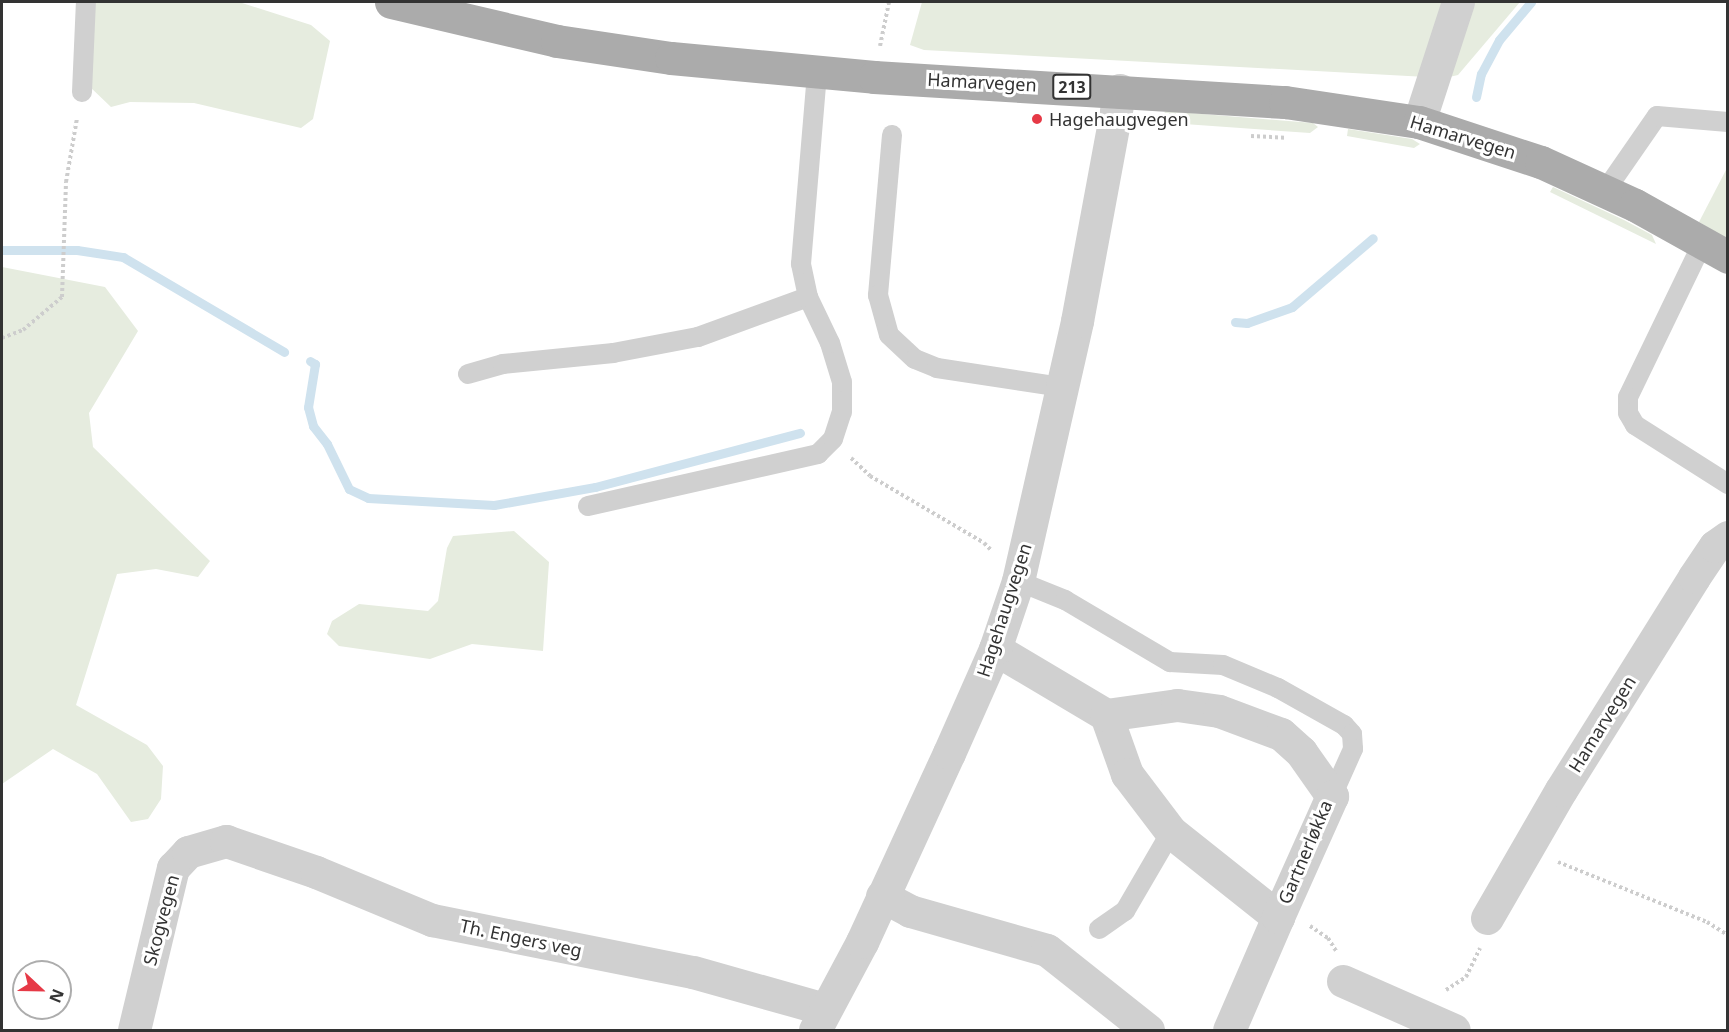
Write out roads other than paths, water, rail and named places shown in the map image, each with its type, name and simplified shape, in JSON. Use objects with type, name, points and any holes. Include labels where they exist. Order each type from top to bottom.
[{"type":"main road","name":"Hamarvegen","points":[[391,2],[603,49],[874,77],[1120,90],[1336,107],[1419,122],[1496,144],[1605,191],[1715,250]]},
{"type":"street","points":[[1419,122],[1458,2]]},
{"type":"street","name":"Hagehaugvegen","points":[[820,1020],[882,896],[995,649],[1018,581],[1104,189],[1120,90]]},
{"type":"street","name":"Hamarvegen","points":[[1487,918],[1694,577],[1715,546],[1728,537]]},
{"type":"street","points":[[995,649],[1106,715]]},
{"type":"street","name":"Gartnerløkka","points":[[1228,1030],[1332,796],[1301,752],[1281,734],[1250,719],[1177,705],[1106,715],[1127,774],[1171,832],[1278,916]]},
{"type":"street","name":"Th. Engers veg","points":[[226,842],[316,872],[432,920],[693,972],[820,1020]]},
{"type":"street","name":"Skogvegen","points":[[134,1030],[173,868],[188,852],[226,842]]},
{"type":"street","points":[[882,896],[910,911],[1047,950],[1148,1030]]},
{"type":"street","points":[[1342,981],[1411,1009],[1454,1030]]},
{"type":"lane","points":[[82,92],[86,2]]},
{"type":"lane","points":[[588,506],[818,454],[832,439],[842,412],[842,382],[830,343],[808,297],[801,264],[817,72]]},
{"type":"lane","points":[[1605,191],[1657,116],[1728,122]]},
{"type":"lane","points":[[892,135],[878,295],[889,335],[915,359],[937,368],[1061,387]]},
{"type":"lane","points":[[1715,250],[1628,397],[1628,413],[1635,425],[1728,484]]},
{"type":"lane","points":[[468,374],[503,364],[613,353],[698,337],[808,297]]},
{"type":"lane","points":[[1018,581],[1065,600],[1170,662],[1223,665],[1278,688],[1344,725],[1352,734],[1353,749],[1332,796]]},
{"type":"lane","points":[[1099,929],[1125,911],[1171,832]]},
{"type":"waterway","points":[[1476,97],[1481,74],[1499,40],[1531,2]]},
{"type":"waterway","points":[[1235,322],[1247,323],[1292,307],[1373,238]]},
{"type":"waterway","points":[[2,250],[77,250],[123,257],[284,352]]},
{"type":"waterway","points":[[310,361],[315,364],[308,407],[313,426],[327,444],[349,489],[368,498],[494,505],[595,487],[800,433]]},
{"type":"place","name":"Hagehaugvegen","points":[[1037,119]]}]
